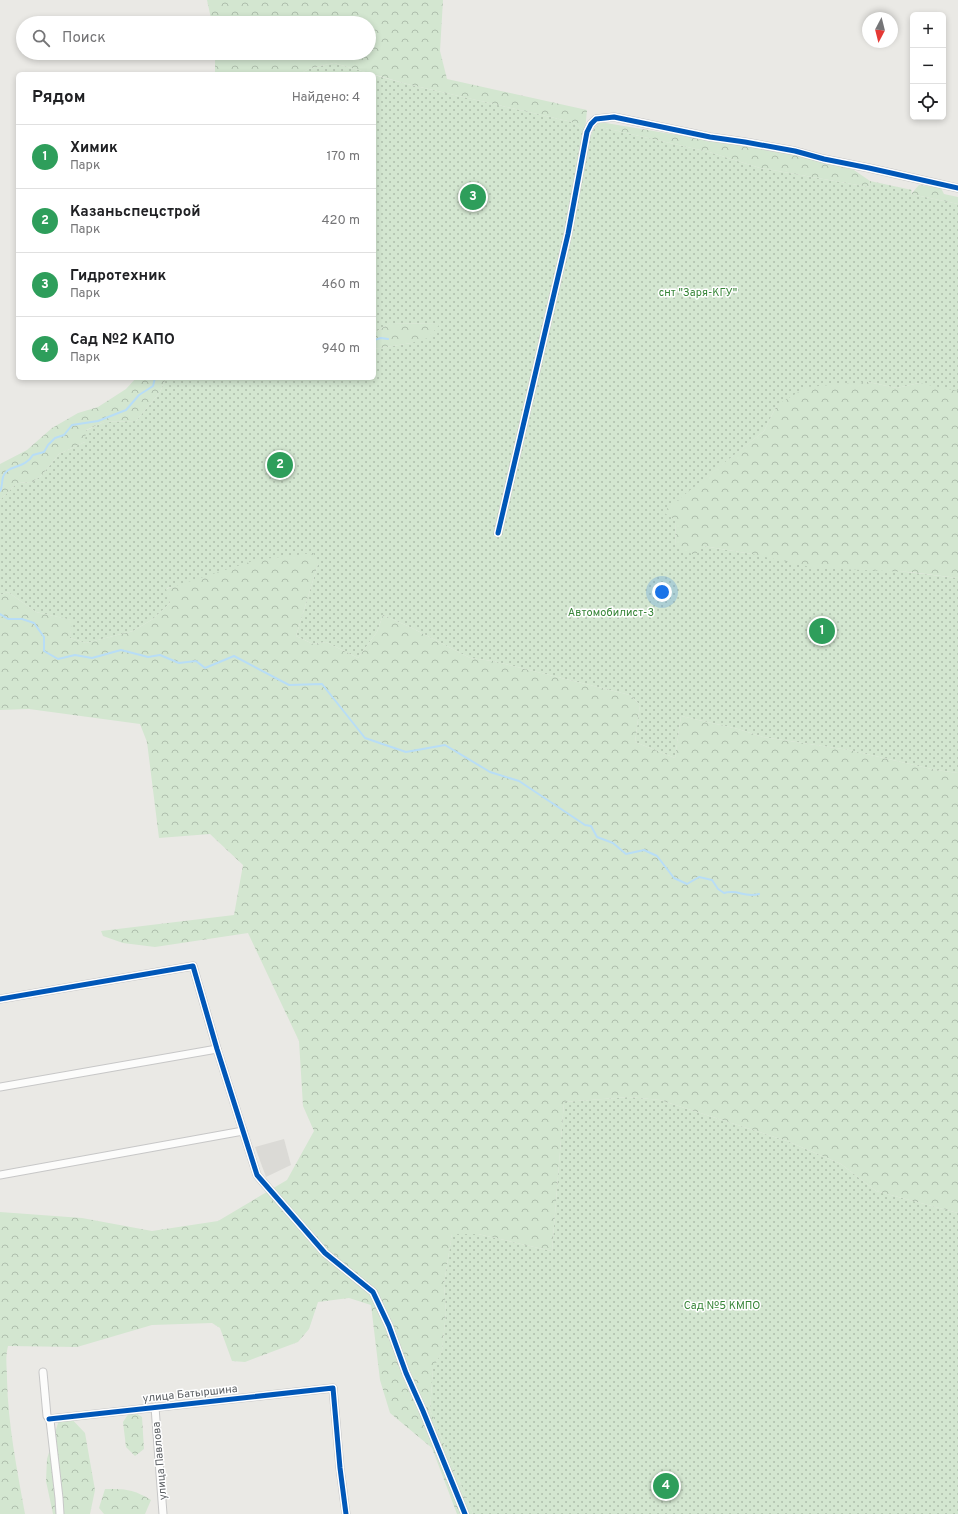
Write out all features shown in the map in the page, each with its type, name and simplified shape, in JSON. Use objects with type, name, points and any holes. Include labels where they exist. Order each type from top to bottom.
[{"type":"street","points":[[498,533],[568,234],[588,132],[591,124],[596,119],[614,117],[710,137],[795,151],[824,159],[958,188]]},
{"type":"street","points":[[0,999],[192,966],[257,1175],[325,1253],[372,1292],[389,1326],[406,1373],[465,1514]]},
{"type":"street","points":[[0,1087],[217,1049]]},
{"type":"street","points":[[0,1175],[243,1131]]},
{"type":"street","points":[[43,1372],[60,1498],[60,1514]]},
{"type":"street","name":"улица Батыршина","points":[[49,1419],[333,1388],[340,1468],[346,1514]]},
{"type":"street","name":"улица Павлова","points":[[155,1407],[163,1514]]},
{"type":"shaded area","points":[[284,1139],[291,1165],[266,1177],[255,1147]]},
{"type":"green space","points":[[207,0],[443,0],[440,51],[447,79],[587,110],[585,131],[572,122],[407,84],[376,75],[376,72],[365,72],[334,63],[311,68],[303,72],[215,72],[215,60],[376,60],[376,16],[210,16]]},
{"type":"green space","points":[[334,63],[365,72],[303,72],[311,68]]},
{"type":"green space","points":[[376,76],[572,122],[585,131],[578,159],[565,234],[548,306],[544,316],[542,334],[494,536],[501,535],[554,310],[580,177],[588,146],[596,126],[709,152],[760,168],[869,187],[870,181],[912,190],[911,194],[958,204],[958,399],[919,383],[897,388],[868,382],[777,405],[764,431],[664,512],[675,520],[676,548],[703,546],[752,554],[958,578],[958,773],[936,770],[849,750],[763,737],[738,729],[681,716],[675,758],[635,742],[640,705],[630,695],[493,661],[470,658],[383,615],[377,632],[358,658],[326,642],[313,644],[296,636],[318,564],[167,588],[170,603],[153,619],[133,631],[86,643],[70,638],[71,620],[36,612],[8,592],[0,595],[0,500],[17,483],[32,482],[41,476],[59,454],[85,442],[85,431],[104,422],[136,421],[160,392],[165,380],[376,380],[376,349],[411,343],[440,324],[390,323],[376,332]]},
{"type":"green space","points":[[600,122],[796,155],[854,170],[870,181],[869,187],[760,168],[709,152],[596,126]]},
{"type":"green space","points":[[919,185],[941,188],[944,194],[958,197],[958,204],[911,194]]},
{"type":"green space","points":[[390,323],[440,324],[428,338],[411,343],[376,349],[376,332]]},
{"type":"green space","points":[[134,380],[165,380],[160,392],[136,421],[104,422],[86,430],[85,442],[59,454],[41,476],[32,482],[17,483],[0,500],[0,464],[27,450],[52,428],[78,413],[98,407],[126,389]]},
{"type":"green space","points":[[868,382],[897,388],[919,383],[958,391],[958,578],[910,572],[815,568],[752,554],[703,546],[695,555],[676,548],[675,520],[663,512],[764,431],[777,405],[807,387]]},
{"type":"green space","points":[[313,553],[318,564],[296,636],[313,644],[326,642],[358,658],[377,632],[383,615],[470,658],[493,661],[630,695],[640,705],[635,742],[675,758],[681,716],[738,729],[763,737],[849,750],[936,770],[958,773],[958,1213],[876,1191],[841,1164],[787,1141],[660,1100],[629,1097],[564,1102],[552,1251],[478,1234],[452,1234],[444,1284],[446,1312],[442,1351],[433,1369],[430,1410],[473,1514],[457,1514],[432,1448],[390,1413],[380,1380],[371,1305],[349,1298],[318,1302],[309,1329],[298,1342],[245,1362],[232,1361],[220,1328],[212,1323],[152,1325],[77,1347],[8,1346],[6,1362],[9,1413],[13,1447],[25,1514],[0,1514],[0,1212],[82,1218],[152,1231],[218,1221],[287,1180],[314,1131],[303,1106],[299,1041],[248,933],[155,947],[123,943],[103,936],[101,931],[234,915],[243,865],[210,834],[159,838],[147,742],[140,724],[29,709],[0,710],[0,595],[8,592],[36,612],[72,620],[70,638],[86,643],[133,631],[153,619],[170,603],[166,589],[256,560]]},
{"type":"green space","name":"Сад №5 КМПО","points":[[629,1097],[660,1100],[787,1141],[841,1164],[876,1191],[958,1213],[958,1514],[473,1514],[430,1410],[433,1368],[442,1351],[446,1312],[444,1284],[452,1234],[478,1234],[552,1251],[564,1102]]},
{"type":"green space","points":[[131,1410],[142,1417],[144,1449],[135,1456],[126,1447],[123,1422]]},
{"type":"green space","points":[[67,1414],[85,1433],[95,1490],[90,1514],[53,1514],[46,1481],[47,1459],[58,1423]]},
{"type":"green space","points":[[105,1489],[129,1490],[151,1500],[145,1514],[104,1514],[99,1508]]},
{"type":"waterway","points":[[376,339],[381,338],[388,339]]},
{"type":"waterway","points":[[0,491],[3,477],[8,470],[25,463],[33,455],[44,452],[55,438],[64,435],[72,425],[98,421],[126,410],[139,395],[153,386],[154,380]]},
{"type":"waterway","points":[[0,614],[8,619],[22,619],[34,623],[44,637],[44,651],[58,659],[75,655],[92,658],[121,650],[148,657],[160,655],[179,663],[196,661],[205,668],[234,656],[289,685],[322,684],[365,738],[406,752],[445,745],[490,772],[519,781],[585,825],[591,826],[597,837],[613,843],[626,854],[644,850],[657,856],[674,878],[687,884],[699,877],[712,880],[718,889],[724,893],[734,892],[749,895],[759,894]]},
{"type":"cycle path","points":[[498,533],[568,234],[587,132],[591,124],[596,119],[614,117],[710,137],[795,151],[824,159],[958,188]]},
{"type":"cycle path","points":[[0,999],[193,966],[217,1049],[257,1175],[325,1253],[373,1292],[389,1326],[406,1373],[465,1514]]},
{"type":"cycle path","points":[[49,1419],[333,1388],[340,1468],[346,1514]]},
{"type":"place","name":"Гидротехник","points":[[473,197]]},
{"type":"place","name":"Казаньспецстрой","points":[[280,465]]},
{"type":"place","name":"Химик","points":[[822,631]]},
{"type":"place","name":"Сад №2 КАПО","points":[[666,1486]]},
{"type":"park label","name":"снт \"Заря-КГУ\"","points":[[698,292]]},
{"type":"park label","name":"Автомобилист-3","points":[[611,612]]}]
